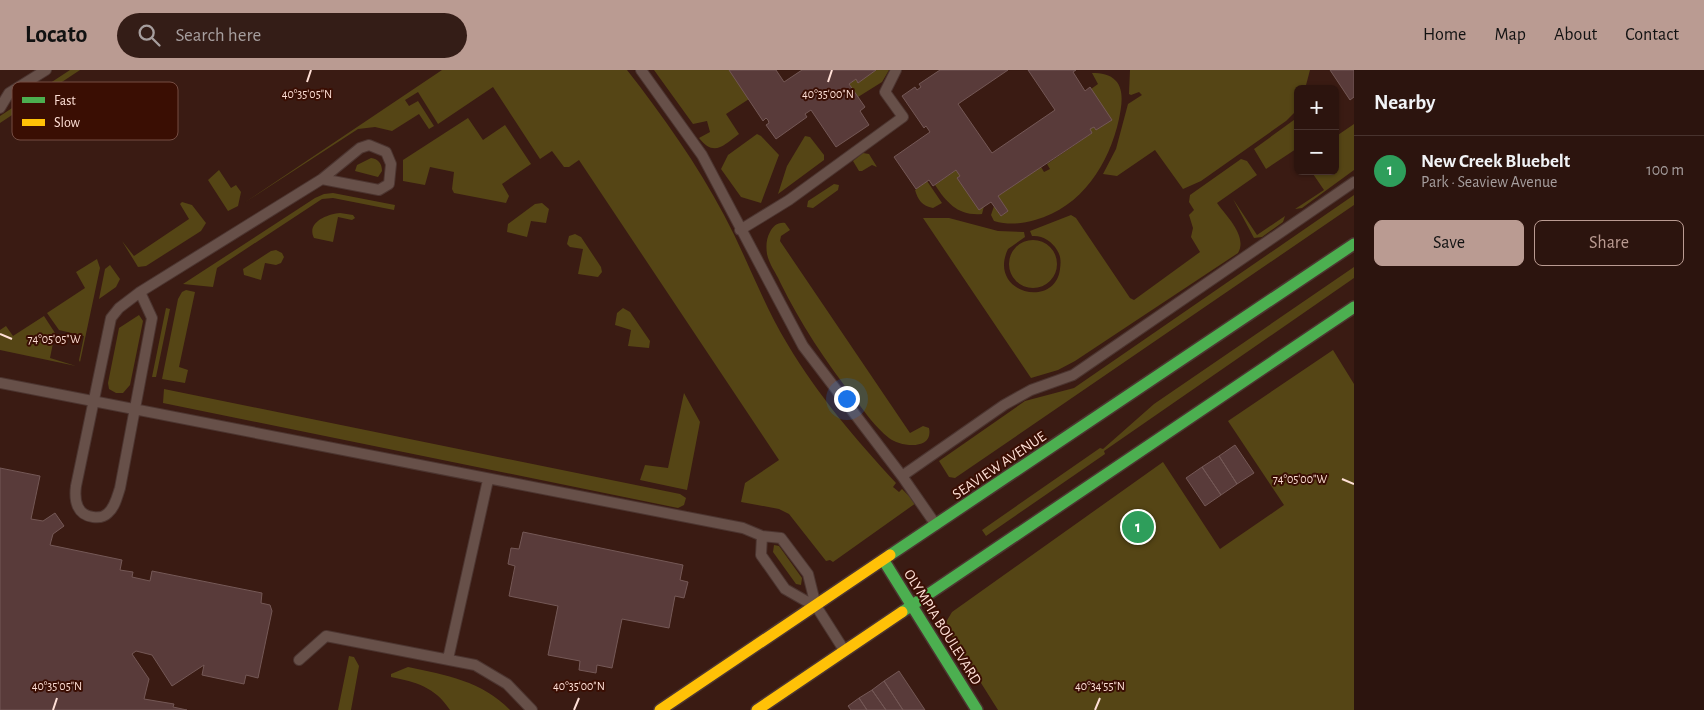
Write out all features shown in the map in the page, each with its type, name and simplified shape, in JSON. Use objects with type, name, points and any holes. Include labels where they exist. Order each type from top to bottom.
[{"type":"street","name":"SEAVIEW AVENUE","points":[[660,710],[1354,244]]},
{"type":"street","points":[[758,710],[1354,307]]},
{"type":"street","name":"OLYMPIA BOULEVARD","points":[[884,561],[914,605],[977,710]]},
{"type":"lane","points":[[26,82],[46,70]]},
{"type":"lane","points":[[641,70],[702,156],[803,346],[902,476],[936,526]]},
{"type":"lane","points":[[740,230],[782,204],[903,117],[885,92],[896,70]]},
{"type":"lane","points":[[0,108],[5,94]]},
{"type":"lane","points":[[140,292],[152,318],[120,488],[115,504],[107,515],[99,518],[88,516],[81,512],[75,497],[111,318],[119,308],[140,292],[322,179],[360,148],[369,145],[386,152],[391,164],[389,184],[379,190],[322,179]]},
{"type":"lane","points":[[902,476],[1004,405],[1031,390],[1073,375],[1354,182]]},
{"type":"lane","points":[[0,383],[488,480],[743,528],[762,536],[781,538],[808,574],[816,606],[845,651]]},
{"type":"lane","points":[[448,659],[488,480]]},
{"type":"lane","points":[[762,536],[761,555],[785,589],[816,606]]},
{"type":"lane","points":[[299,660],[326,636],[448,659],[475,665],[493,674],[507,684],[532,710]]},
{"type":"shaded area","points":[[70,70],[80,70],[62,82],[52,82]]},
{"type":"shaded area","points":[[442,70],[627,70],[654,105],[703,177],[732,231],[779,329],[799,363],[838,417],[896,483],[893,487],[899,492],[902,489],[916,503],[833,562],[830,560],[826,561],[789,514],[779,509],[741,502],[745,483],[779,460],[579,160],[569,167],[564,167],[552,151],[540,159],[493,87],[438,124],[418,92],[405,100],[409,106],[418,101],[434,126],[429,129],[419,114],[392,131],[375,127],[358,129],[244,203]]},
{"type":"shaded area","points":[[654,70],[729,70],[749,99],[726,114],[739,134],[719,148],[709,147],[704,144],[699,138],[710,132],[707,121],[693,124]]},
{"type":"shaded area","points":[[876,70],[889,70],[882,82],[858,97],[849,84],[856,79],[858,82]]},
{"type":"shaded area","points":[[1130,70],[1310,70],[1306,85],[1294,85],[1294,113],[1286,121],[1201,181],[1183,189],[1155,150],[1117,176],[1103,174],[1116,149],[1128,104],[1142,95],[1139,92],[1129,94]]},
{"type":"shaded area","points":[[1092,73],[1105,74],[1114,79],[1121,90],[1122,100],[1119,119],[1108,152],[1091,181],[1067,205],[1052,214],[1020,223],[994,221],[991,215],[994,206],[1001,216],[1008,211],[998,196],[1041,167],[1044,172],[1050,169],[1047,164],[1092,133],[1090,129],[1094,127],[1096,130],[1111,120],[1091,89],[1098,84]]},
{"type":"shaded area","points":[[12,108],[12,115],[0,123],[0,116]]},
{"type":"shaded area","points":[[468,118],[483,140],[505,125],[531,164],[502,184],[509,196],[506,203],[454,193],[452,189],[454,172],[430,167],[425,185],[403,181],[403,160]]},
{"type":"shaded area","points":[[1294,120],[1294,150],[1266,169],[1254,149]]},
{"type":"shaded area","points":[[1354,124],[1354,170],[1302,208],[1295,209],[1324,190],[1314,175],[1339,175],[1339,134]]},
{"type":"shaded area","points":[[757,134],[779,155],[761,203],[741,197],[721,169],[728,155]]},
{"type":"shaded area","points":[[805,136],[810,137],[824,155],[824,160],[778,194],[787,166]]},
{"type":"shaded area","points":[[863,153],[869,154],[877,167],[872,165],[859,171],[853,161]]},
{"type":"shaded area","points":[[371,158],[378,160],[381,166],[382,171],[378,177],[355,171],[357,165]]},
{"type":"shaded area","points":[[1241,159],[1247,161],[1257,175],[1217,203],[1235,226],[1238,233],[1240,247],[1238,253],[1075,361],[1058,370],[1031,378],[923,218],[949,218],[998,231],[1024,232],[1025,237],[1008,249],[1004,264],[1007,276],[1014,285],[1024,291],[1036,292],[1047,289],[1055,282],[1060,269],[1060,259],[1058,252],[1052,244],[1046,239],[1032,236],[1030,231],[1071,215],[1076,218],[1130,298],[1134,300],[1200,252],[1191,237],[1193,228],[1189,215],[1194,210],[1189,202],[1190,195]]},
{"type":"shaded area","points":[[219,170],[231,188],[236,185],[241,192],[238,206],[228,211],[208,180]]},
{"type":"shaded area","points":[[956,170],[984,206],[982,214],[966,213],[954,207],[935,185]]},
{"type":"shaded area","points":[[927,181],[942,203],[933,208],[921,202],[915,190]]},
{"type":"shaded area","points":[[834,184],[839,185],[838,190],[813,208],[807,207],[808,201]]},
{"type":"shaded area","points":[[333,193],[395,205],[394,210],[333,198],[322,199],[217,268],[213,287],[183,284],[315,198]]},
{"type":"shaded area","points":[[1354,195],[1354,205],[955,478],[949,477],[939,461],[1025,401],[1074,388]]},
{"type":"shaded area","points":[[1233,199],[1257,235],[1285,216],[1283,222],[1262,237],[1254,238]]},
{"type":"shaded area","points":[[182,202],[192,205],[206,223],[201,231],[146,266],[138,267],[122,241],[134,256],[189,219],[180,204]]},
{"type":"shaded area","points":[[542,203],[549,209],[546,223],[531,221],[527,237],[507,232],[508,224],[535,204]]},
{"type":"shaded area","points":[[340,213],[353,215],[355,218],[352,220],[338,217],[333,242],[314,238],[312,232],[316,223],[324,217]]},
{"type":"shaded area","points":[[785,223],[790,230],[781,236],[780,241],[910,433],[923,426],[929,428],[929,435],[926,441],[921,444],[908,445],[894,441],[884,434],[870,419],[814,342],[796,312],[767,254],[767,240],[771,230],[778,224]]},
{"type":"shaded area","points":[[575,234],[581,237],[601,267],[602,272],[598,277],[578,274],[583,249],[570,247],[567,244],[569,236]]},
{"type":"shaded area","points":[[1028,240],[1038,240],[1050,247],[1057,259],[1057,269],[1050,281],[1038,288],[1028,288],[1020,284],[1013,277],[1009,269],[1009,259],[1013,251],[1020,244]]},
{"type":"shaded area","points":[[276,250],[282,253],[284,257],[281,263],[276,265],[265,263],[261,280],[244,275],[243,269],[271,251]]},
{"type":"shaded area","points":[[97,259],[100,268],[80,362],[84,336],[59,330],[47,313],[85,288],[76,272]]},
{"type":"shaded area","points":[[110,265],[120,279],[116,287],[99,299],[105,269]]},
{"type":"shaded area","points":[[1354,267],[1354,278],[1104,451],[1105,454],[986,536],[982,530],[1100,448],[1103,449],[1154,404]]},
{"type":"shaded area","points":[[186,290],[195,292],[179,367],[188,370],[185,383],[162,379],[178,299],[182,292]]},
{"type":"shaded area","points":[[166,308],[170,309],[156,377],[152,377]]},
{"type":"shaded area","points":[[623,308],[630,312],[650,341],[649,348],[628,346],[631,330],[615,325],[617,313]]},
{"type":"shaded area","points":[[139,315],[143,321],[130,385],[123,393],[116,393],[109,389],[108,383],[119,328]]},
{"type":"shaded area","points":[[44,316],[55,333],[50,358],[76,366],[0,350],[0,330],[6,326],[13,336]]},
{"type":"shaded area","points":[[1333,350],[1354,384],[1354,710],[998,710],[947,629],[946,622],[952,612],[1163,462],[1220,549],[1284,505],[1228,421]]},
{"type":"shaded area","points":[[164,389],[680,494],[686,498],[684,505],[678,508],[163,403]]},
{"type":"shaded area","points":[[684,393],[700,422],[687,490],[640,480],[645,465],[668,468]]},
{"type":"shaded area","points":[[774,545],[779,546],[802,578],[801,585],[796,584],[773,552]]},
{"type":"shaded area","points":[[349,656],[354,657],[359,666],[351,710],[338,710]]},
{"type":"shaded area","points":[[408,667],[450,676],[475,686],[488,692],[510,710],[450,710],[438,696],[424,687],[391,677],[391,674]]},
{"type":"building","points":[[729,70],[776,70],[784,82],[802,70],[876,70],[858,83],[856,79],[849,84],[865,107],[860,111],[869,125],[836,147],[811,110],[805,114],[807,117],[776,139],[766,125],[769,123],[768,120],[766,118],[763,121]]},
{"type":"building","points":[[940,70],[1008,70],[958,104],[992,153],[1055,110],[1028,70],[1076,70],[1073,72],[1085,91],[1090,87],[1112,120],[1096,130],[1094,127],[1090,129],[1092,133],[998,196],[1008,211],[1001,216],[991,202],[979,210],[957,178],[960,176],[956,170],[933,186],[929,180],[916,189],[894,157],[930,132],[926,126],[924,128],[902,96],[915,87],[917,90],[921,87],[919,84]]},
{"type":"building","points":[[1330,70],[1354,70],[1354,97],[1350,100]]},
{"type":"building","points":[[1235,445],[1254,473],[1237,484],[1219,456]]},
{"type":"building","points":[[1219,456],[1237,484],[1221,495],[1202,467]]},
{"type":"building","points":[[1202,467],[1221,495],[1205,506],[1186,478]]},
{"type":"building","points":[[0,468],[40,476],[31,519],[43,521],[55,513],[64,526],[53,534],[50,545],[122,560],[120,570],[133,572],[132,577],[150,581],[152,571],[262,593],[261,603],[270,605],[272,611],[258,678],[246,675],[244,684],[202,675],[204,665],[172,686],[152,655],[136,651],[132,654],[149,679],[144,699],[174,704],[173,707],[187,710],[0,710]]},
{"type":"building","points":[[523,532],[683,565],[680,580],[688,582],[684,598],[675,596],[669,628],[622,619],[612,668],[597,665],[596,673],[579,670],[580,661],[548,655],[558,606],[509,596],[515,566],[508,564],[511,548],[519,549]]},
{"type":"building","points":[[899,671],[925,710],[903,710],[884,681]]},
{"type":"building","points":[[884,681],[903,710],[886,710],[872,690]]},
{"type":"building","points":[[872,690],[886,710],[867,710],[859,698]]},
{"type":"building","points":[[859,698],[867,710],[851,710],[848,706]]},
{"type":"traffic: fast","points":[[890,555],[1354,244]]},
{"type":"traffic: fast","points":[[902,612],[1354,307]]},
{"type":"traffic: fast","points":[[884,561],[977,710]]},
{"type":"traffic: slow","points":[[660,710],[890,555]]},
{"type":"traffic: slow","points":[[757,710],[902,612]]},
{"type":"place","name":"New Creek Bluebelt","points":[[1138,527]]}]
